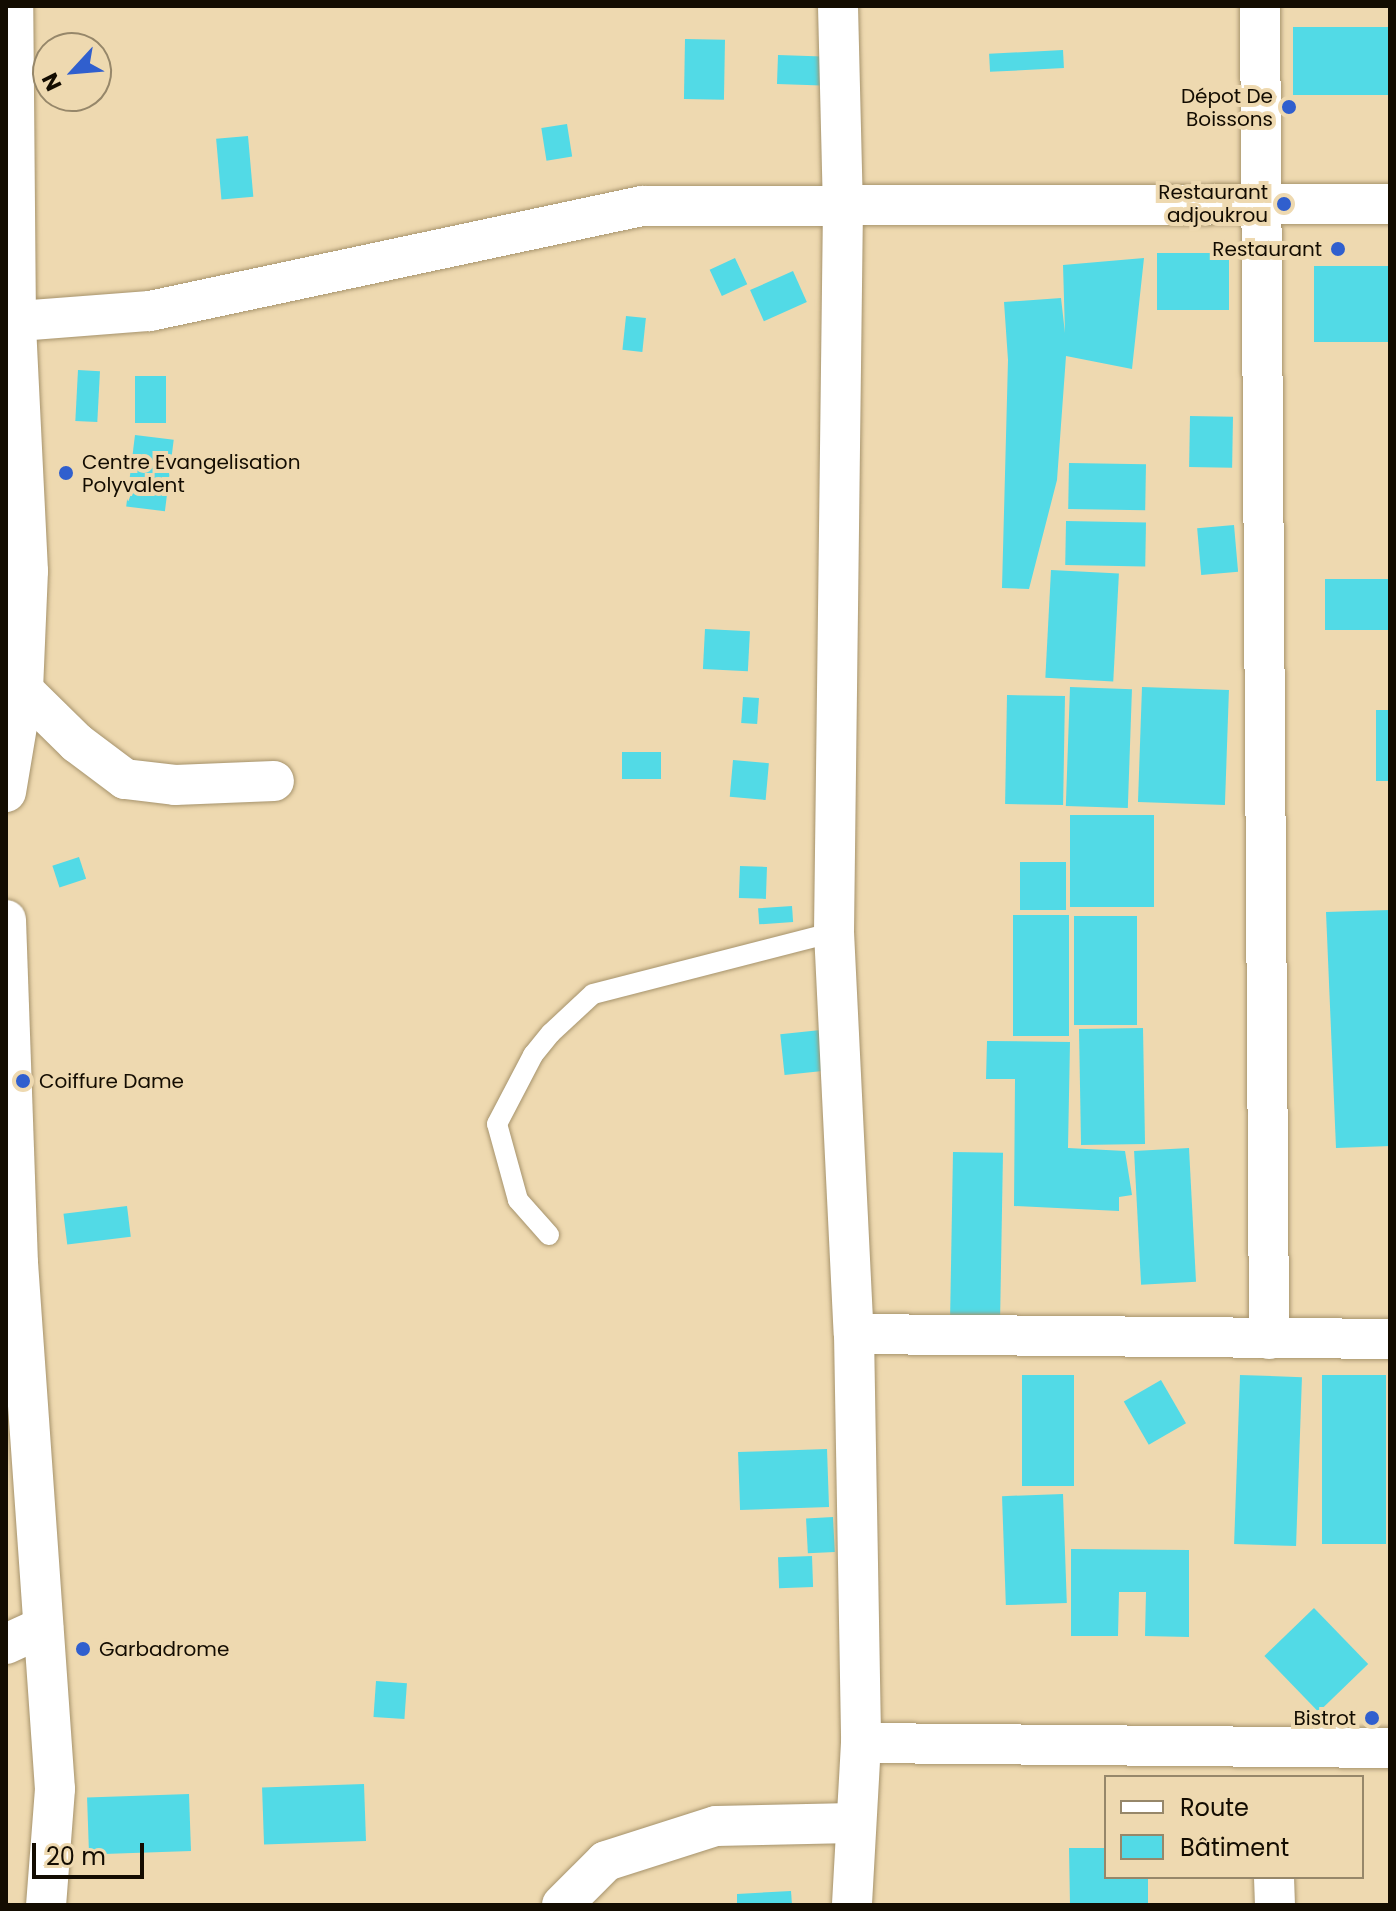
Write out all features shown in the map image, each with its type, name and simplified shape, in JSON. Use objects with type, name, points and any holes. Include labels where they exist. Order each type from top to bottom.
[{"type":"street","points":[[6,792],[23,690],[28,571],[11,322],[10,58],[13,6]]},
{"type":"street","points":[[838,6],[843,206],[834,932],[854,1334],[861,1743],[853,1823],[852,1905]]},
{"type":"street","points":[[1260,6],[1257,204],[1269,1339]]},
{"type":"street","points":[[11,322],[150,311],[642,206],[1390,204]]},
{"type":"street","points":[[23,690],[77,743],[125,779],[175,785],[274,781]]},
{"type":"street","points":[[6,920],[12,1265],[55,1789],[46,1905]]},
{"type":"street","points":[[854,1334],[1390,1339]]},
{"type":"street","points":[[6,1644],[43,1627]]},
{"type":"street","points":[[861,1743],[1270,1762],[1390,1748]]},
{"type":"street","points":[[562,1905],[606,1861],[716,1826],[853,1823]]},
{"type":"street","points":[[1274,1879],[1275,1905]]},
{"type":"lane","points":[[549,1235],[518,1200],[497,1124],[533,1055],[551,1033],[593,994],[834,932]]},
{"type":"building","points":[[1293,27],[1390,27],[1390,95],[1293,95]]},
{"type":"building","points":[[685,39],[725,40],[724,100],[684,99]]},
{"type":"building","points":[[1063,50],[1064,68],[990,72],[989,54]]},
{"type":"building","points":[[778,55],[830,57],[829,86],[777,84]]},
{"type":"building","points":[[567,124],[572,157],[546,161],[541,128]]},
{"type":"building","points":[[248,136],[253,197],[221,200],[216,139]]},
{"type":"building","points":[[1157,253],[1229,253],[1229,310],[1157,310]]},
{"type":"building","points":[[735,258],[747,284],[722,296],[710,270]]},
{"type":"building","points":[[1144,258],[1132,369],[1066,356],[1057,480],[1029,589],[1002,588],[1008,360],[1004,302],[1061,298],[1065,333],[1063,265]]},
{"type":"building","points":[[1314,266],[1390,266],[1390,342],[1314,342]]},
{"type":"building","points":[[793,271],[807,302],[764,321],[750,290]]},
{"type":"building","points":[[626,316],[646,318],[642,352],[622,350]]},
{"type":"building","points":[[78,370],[100,371],[97,422],[75,421]]},
{"type":"building","points":[[135,376],[166,376],[166,423],[135,423]]},
{"type":"building","points":[[1190,416],[1233,417],[1232,468],[1189,467]]},
{"type":"building","points":[[135,435],[174,440],[165,511],[126,506]]},
{"type":"building","points":[[1069,463],[1146,464],[1145,510],[1068,509]]},
{"type":"building","points":[[1066,521],[1146,522],[1145,566],[1065,565]]},
{"type":"building","points":[[1234,525],[1238,572],[1201,575],[1197,528]]},
{"type":"building","points":[[1051,570],[1119,574],[1113,681],[1045,678]]},
{"type":"building","points":[[1325,579],[1390,579],[1390,630],[1325,630]]},
{"type":"building","points":[[705,629],[750,631],[748,671],[703,669]]},
{"type":"building","points":[[1070,687],[1132,689],[1128,808],[1066,806]]},
{"type":"building","points":[[1142,687],[1229,690],[1225,805],[1138,802]]},
{"type":"building","points":[[1007,695],[1065,696],[1063,805],[1005,804]]},
{"type":"building","points":[[743,697],[759,698],[757,724],[741,723]]},
{"type":"building","points":[[1376,710],[1390,710],[1390,781],[1376,781]]},
{"type":"building","points":[[622,752],[661,752],[661,779],[622,779]]},
{"type":"building","points":[[733,760],[769,763],[766,800],[730,797]]},
{"type":"building","points":[[1070,815],[1154,815],[1154,907],[1070,907]]},
{"type":"building","points":[[79,857],[86,879],[59,888],[52,866]]},
{"type":"building","points":[[1020,862],[1066,862],[1066,910],[1020,910]]},
{"type":"building","points":[[740,866],[767,867],[766,899],[739,898]]},
{"type":"building","points":[[792,906],[793,922],[759,924],[758,908]]},
{"type":"building","points":[[1390,910],[1390,1146],[1336,1148],[1326,912]]},
{"type":"building","points":[[1013,915],[1069,915],[1069,1036],[1013,1036]]},
{"type":"building","points":[[1074,916],[1137,916],[1137,1025],[1074,1025]]},
{"type":"building","points":[[1143,1028],[1145,1144],[1081,1145],[1079,1029]]},
{"type":"building","points":[[830,1029],[834,1070],[785,1075],[780,1034]]},
{"type":"building","points":[[987,1041],[1070,1042],[1068,1148],[1125,1151],[1132,1195],[1119,1197],[1119,1211],[1014,1206],[1015,1079],[986,1079]]},
{"type":"building","points":[[1189,1148],[1196,1282],[1141,1285],[1134,1151]]},
{"type":"building","points":[[953,1152],[1003,1153],[1000,1319],[950,1318]]},
{"type":"building","points":[[127,1206],[131,1237],[67,1245],[63,1214]]},
{"type":"building","points":[[1022,1375],[1074,1375],[1074,1486],[1022,1486]]},
{"type":"building","points":[[1240,1375],[1302,1377],[1296,1546],[1234,1544]]},
{"type":"building","points":[[1322,1375],[1386,1375],[1386,1544],[1322,1544]]},
{"type":"building","points":[[1161,1380],[1186,1423],[1149,1445],[1124,1402]]},
{"type":"building","points":[[827,1449],[829,1507],[740,1510],[738,1452]]},
{"type":"building","points":[[1063,1494],[1067,1603],[1006,1605],[1002,1496]]},
{"type":"building","points":[[833,1517],[835,1552],[808,1553],[806,1518]]},
{"type":"building","points":[[1071,1549],[1189,1550],[1189,1637],[1145,1636],[1146,1592],[1119,1592],[1118,1636],[1071,1636]]},
{"type":"building","points":[[812,1556],[813,1587],[779,1588],[778,1557]]},
{"type":"building","points":[[1314,1608],[1368,1664],[1319,1712],[1264,1656]]},
{"type":"building","points":[[376,1681],[407,1683],[404,1719],[373,1717]]},
{"type":"building","points":[[364,1784],[366,1841],[264,1845],[262,1788]]},
{"type":"building","points":[[189,1794],[191,1851],[89,1855],[87,1798]]},
{"type":"building","points":[[1069,1848],[1104,1848],[1104,1879],[1148,1879],[1148,1905],[1070,1905]]},
{"type":"building","points":[[791,1891],[792,1905],[737,1905],[737,1894]]},
{"type":"place","name":"Dépot De Boissons","points":[[1289,107]]},
{"type":"place","name":"Restaurant adjoukrou","points":[[1284,204]]},
{"type":"place","name":"Restaurant","points":[[1338,249]]},
{"type":"place","name":"Centre Evangelisation Polyvalent","points":[[66,473]]},
{"type":"place","name":"Coiffure Dame","points":[[23,1081]]},
{"type":"place","name":"Garbadrome","points":[[83,1649]]},
{"type":"place","name":"Bistrot","points":[[1372,1718]]}]
